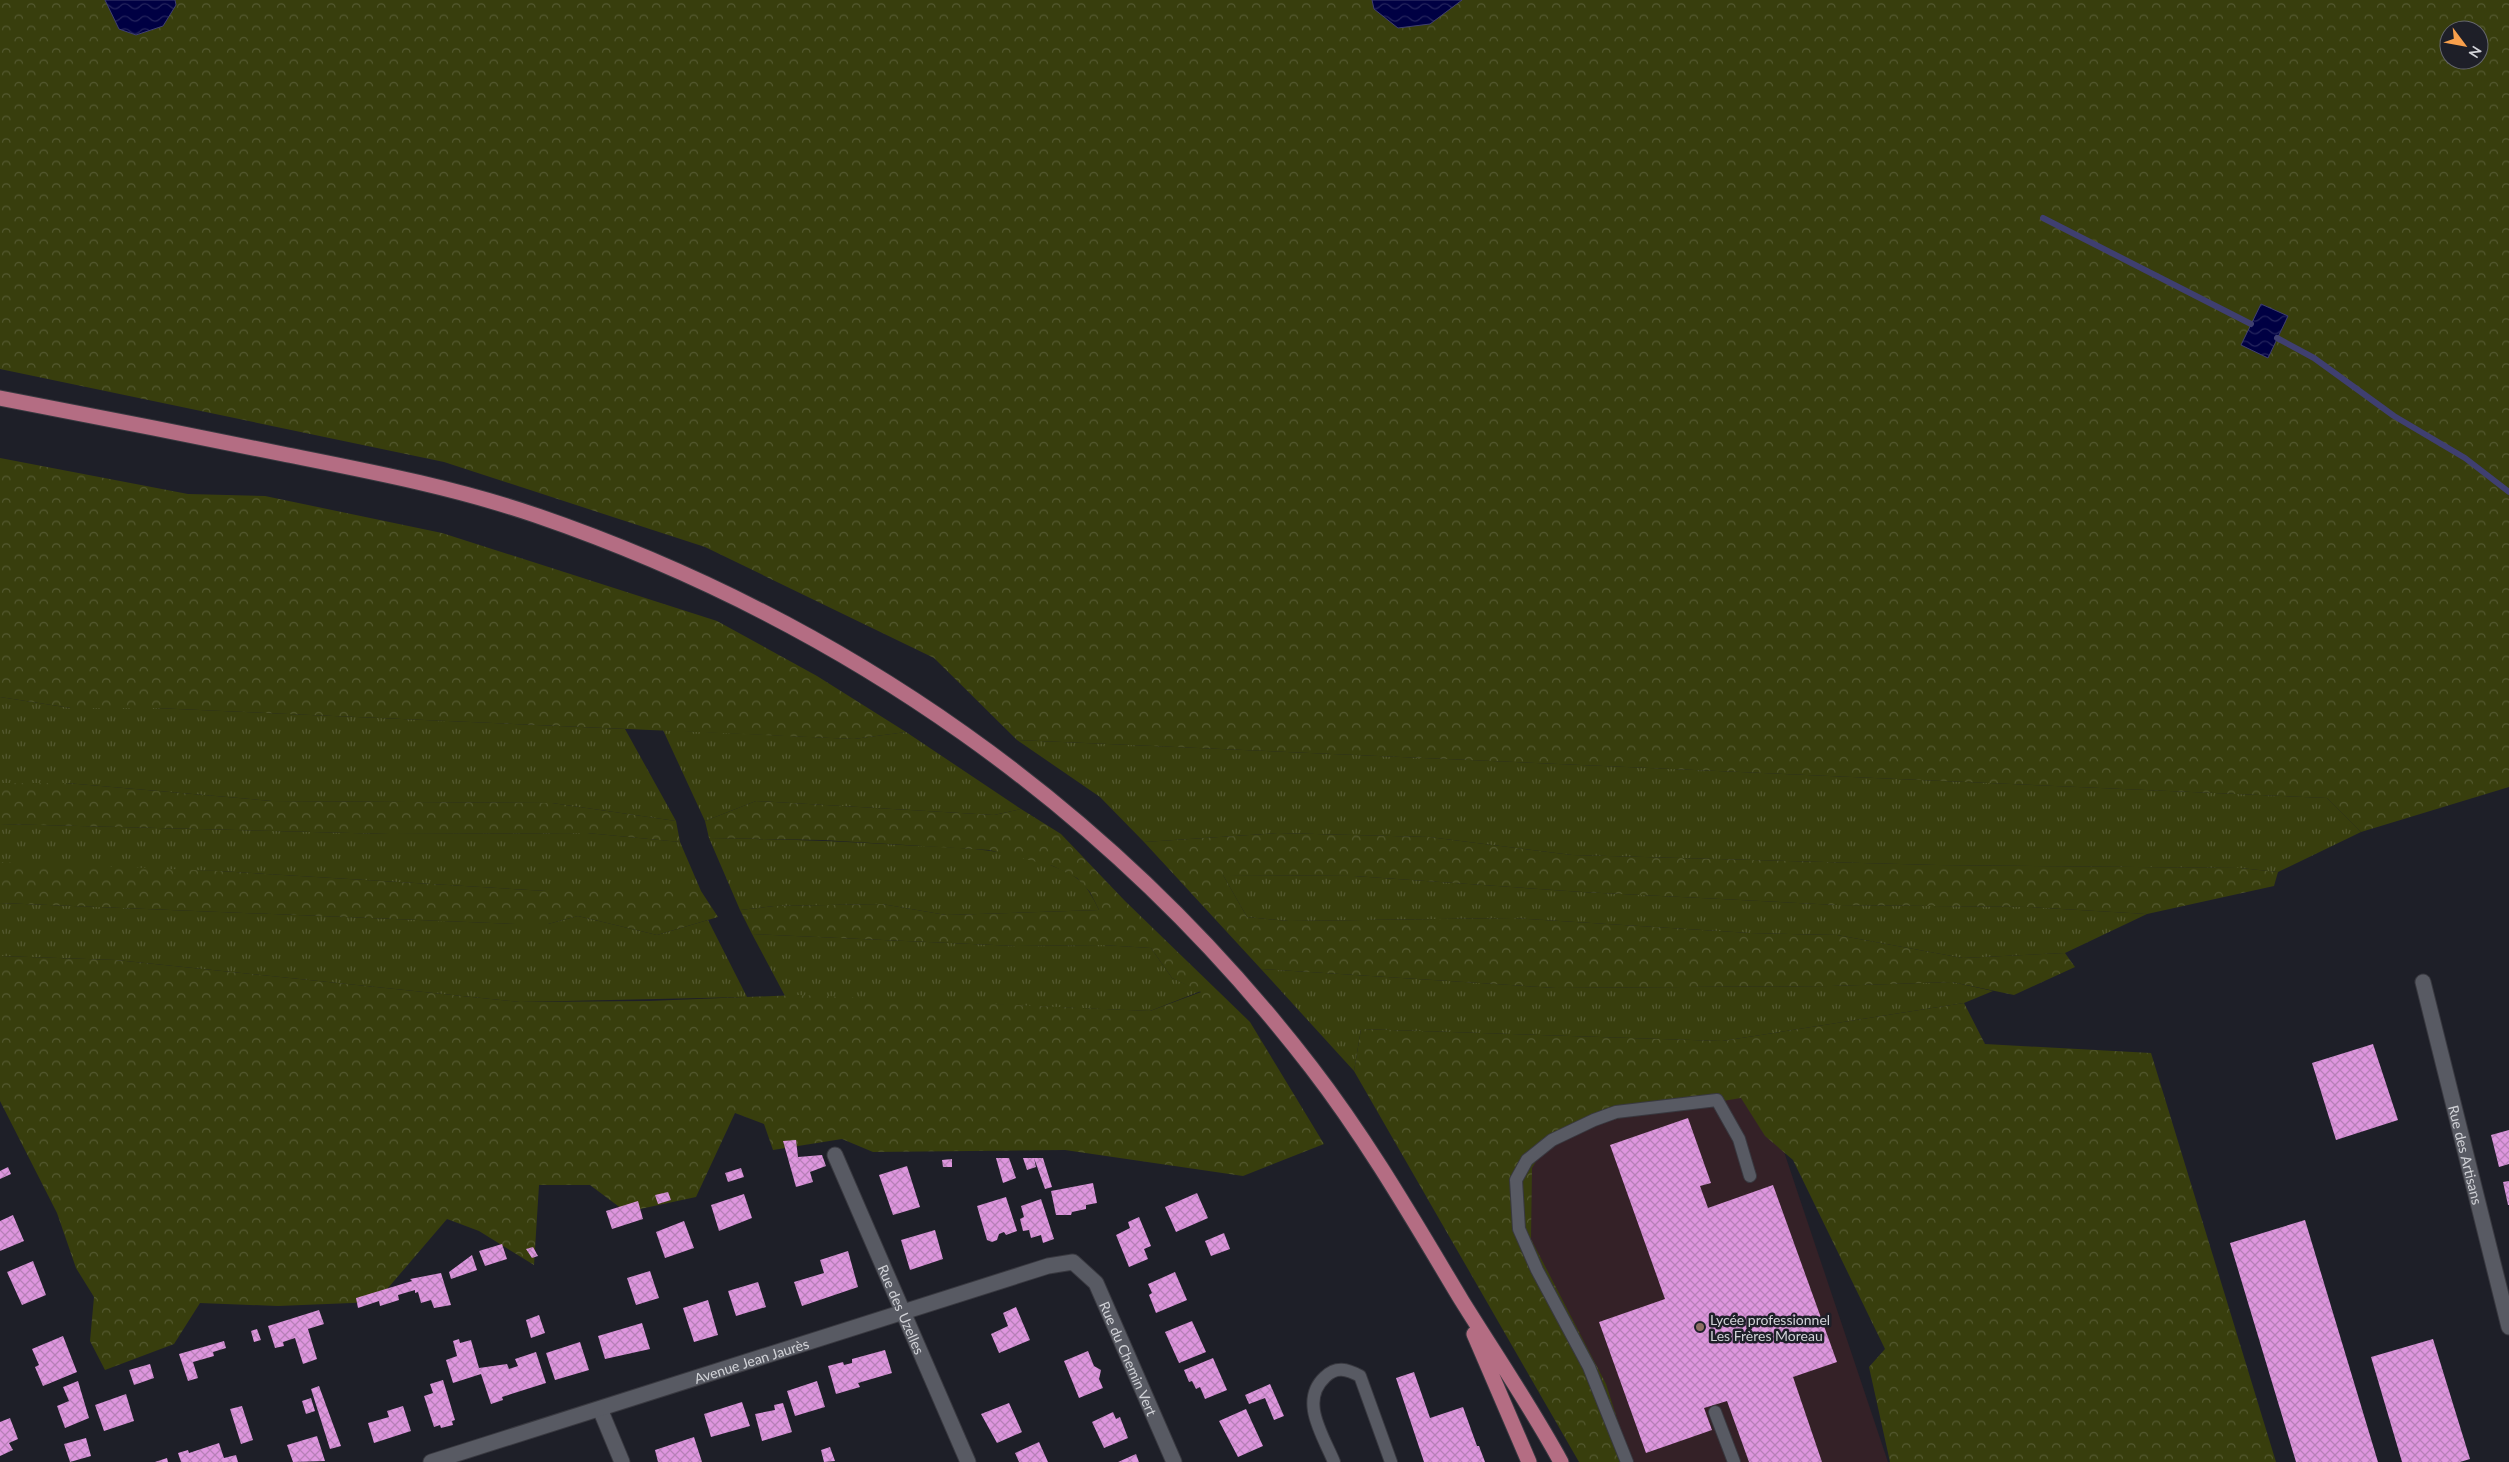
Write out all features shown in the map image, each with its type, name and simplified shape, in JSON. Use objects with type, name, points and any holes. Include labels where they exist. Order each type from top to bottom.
[{"type":"main road","points":[[0,398],[438,486],[531,514],[638,552],[728,593],[811,636],[912,697],[982,746],[1106,846],[1176,913],[1240,981],[1312,1068],[1379,1162],[1561,1462]]},
{"type":"main road","points":[[1455,1289],[1529,1462]]},
{"type":"street","name":"Rue des Artisans","points":[[2423,982],[2509,1327]]},
{"type":"street","name":"Rue des Uzelles","points":[[835,1155],[864,1227],[904,1312],[968,1462]]},
{"type":"street","name":"Avenue Jean Jaurès","points":[[431,1462],[1048,1266],[1074,1262]]},
{"type":"street","name":"Rue du Chemin Vert","points":[[1074,1262],[1096,1283],[1174,1462]]},
{"type":"street","points":[[600,1409],[622,1462]]},
{"type":"lane","points":[[1627,1462],[1589,1367],[1536,1270],[1519,1229],[1516,1180],[1527,1160],[1552,1140],[1594,1120],[1616,1112],[1717,1100],[1739,1139],[1750,1176]]},
{"type":"lane","points":[[1334,1462],[1312,1406],[1315,1386],[1330,1372],[1345,1368],[1360,1376],[1392,1462]]},
{"type":"lane","points":[[1715,1412],[1734,1462]]},
{"type":"shaded area","name":"Lycée professionnel Les Frères Moreau","points":[[1761,1083],[1888,1462],[1615,1462],[1497,1192],[1519,1143]]},
{"type":"green space","points":[[0,0],[2509,0],[2509,787],[2361,832],[2327,798],[1017,740],[934,658],[705,547],[444,462],[0,369]]},
{"type":"green space","points":[[0,458],[188,494],[265,496],[442,533],[717,621],[817,676],[906,732],[854,739],[155,708],[71,708],[0,697]]},
{"type":"green space","points":[[0,697],[71,708],[155,708],[625,729],[676,821],[552,803],[272,801],[66,783],[0,783]]},
{"type":"green space","points":[[663,730],[854,739],[906,732],[1021,809],[994,815],[756,801],[705,821]]},
{"type":"green space","points":[[1017,740],[2327,798],[2361,832],[2278,872],[2240,868],[1937,865],[1572,855],[1429,837],[1278,833],[1144,842],[1100,797]]},
{"type":"green space","points":[[0,783],[66,783],[272,801],[552,803],[676,821],[680,842],[587,833],[390,834],[0,824]]},
{"type":"green space","points":[[756,801],[994,815],[1021,809],[1061,834],[1125,901],[1250,1022],[1324,1144],[1243,1176],[1065,1150],[873,1152],[842,1139],[773,1150],[764,1124],[735,1113],[696,1197],[626,1212],[590,1185],[539,1185],[534,1265],[479,1231],[447,1219],[376,1302],[278,1306],[200,1303],[174,1344],[105,1370],[90,1341],[94,1297],[76,1268],[57,1213],[0,1101],[0,956],[116,960],[520,1002],[649,1001],[798,995],[1150,1011],[1201,992],[1172,978],[1151,948],[1102,945],[1016,946],[752,934],[740,910],[774,906],[882,904],[946,915],[1099,910],[1090,892],[1077,878],[1053,866],[989,850],[822,840],[709,838],[705,821]]},
{"type":"green space","points":[[0,824],[390,834],[587,833],[680,842],[701,891],[546,891],[219,871],[0,866]]},
{"type":"green space","points":[[1278,833],[1429,837],[1572,855],[1937,865],[2240,868],[2278,872],[2274,886],[2147,914],[2028,907],[1837,905],[1582,892],[1354,876],[1223,875],[1247,917],[1289,921],[1513,918],[1750,933],[1837,935],[1963,958],[2065,953],[2075,967],[2014,995],[1952,982],[1831,986],[1556,988],[1261,969],[1144,842]]},
{"type":"green space","points":[[709,838],[829,841],[946,847],[1013,854],[1055,867],[1075,877],[1092,896],[1099,910],[946,915],[882,904],[774,906],[740,910]]},
{"type":"green space","points":[[0,862],[219,871],[546,891],[701,891],[718,917],[657,935],[578,916],[548,924],[516,924],[0,903]]},
{"type":"green space","points":[[1223,875],[1354,876],[1582,892],[1837,905],[2028,907],[2147,914],[2065,953],[1963,958],[1837,935],[1750,933],[1513,918],[1289,921],[1247,917]]},
{"type":"green space","points":[[0,903],[516,924],[548,924],[578,916],[657,935],[708,920],[747,997],[520,1002],[116,960],[0,956]]},
{"type":"green space","points":[[752,934],[1016,946],[1102,945],[1151,948],[1172,978],[1201,991],[1150,1011],[785,996]]},
{"type":"green space","points":[[1261,969],[1556,988],[1831,986],[1952,982],[1993,991],[1964,1003],[1722,1041],[1361,1029],[1354,1071]]},
{"type":"green space","points":[[1964,1003],[1985,1044],[2151,1053],[2276,1462],[1890,1462],[1869,1367],[1885,1349],[1793,1160],[1765,1136],[1741,1098],[1625,1117],[1553,1134],[1532,1168],[1531,1239],[1606,1384],[1631,1462],[1579,1462],[1354,1071],[1361,1029],[1722,1041]]},
{"type":"water","points":[[105,0],[175,0],[176,5],[163,26],[136,35],[119,29]]},
{"type":"water","points":[[1372,0],[1462,0],[1430,24],[1398,28],[1374,9]]},
{"type":"water","points":[[2261,304],[2288,316],[2268,358],[2241,345]]},
{"type":"building","points":[[2373,1044],[2398,1120],[2336,1140],[2312,1063]]},
{"type":"building","points":[[1688,1118],[1711,1183],[1700,1186],[1708,1208],[1773,1185],[1837,1362],[1793,1377],[1822,1462],[1749,1462],[1727,1401],[1704,1408],[1712,1430],[1646,1453],[1599,1322],[1665,1299],[1610,1145]]},
{"type":"building","points":[[2509,1130],[2509,1164],[2499,1167],[2491,1135]]},
{"type":"building","points":[[796,1140],[798,1157],[822,1155],[826,1166],[810,1172],[813,1182],[796,1187],[783,1141]]},
{"type":"building","points":[[996,1158],[1009,1158],[1016,1178],[1003,1183]]},
{"type":"building","points":[[1023,1158],[1034,1158],[1036,1167],[1027,1170]]},
{"type":"building","points":[[1034,1158],[1043,1158],[1052,1187],[1045,1189]]},
{"type":"building","points":[[952,1159],[952,1167],[943,1167],[942,1160]]},
{"type":"building","points":[[907,1166],[920,1207],[893,1215],[879,1175]]},
{"type":"building","points":[[8,1167],[11,1174],[0,1179],[0,1171]]},
{"type":"building","points":[[741,1168],[744,1177],[728,1182],[725,1173]]},
{"type":"building","points":[[2509,1181],[2509,1205],[2508,1205],[2503,1182]]},
{"type":"building","points":[[1093,1183],[1097,1203],[1086,1205],[1086,1209],[1072,1212],[1071,1215],[1056,1215],[1051,1191]]},
{"type":"building","points":[[668,1192],[671,1200],[658,1204],[655,1195]]},
{"type":"building","points":[[1197,1193],[1208,1218],[1176,1232],[1165,1207]]},
{"type":"building","points":[[744,1194],[752,1218],[719,1231],[711,1205]]},
{"type":"building","points":[[1006,1197],[1017,1231],[1006,1235],[1004,1232],[999,1234],[997,1240],[992,1242],[987,1240],[977,1206]]},
{"type":"building","points":[[1041,1199],[1054,1239],[1043,1243],[1041,1235],[1031,1238],[1029,1230],[1023,1231],[1020,1219],[1024,1217],[1021,1206]]},
{"type":"building","points":[[638,1201],[643,1219],[612,1229],[606,1211]]},
{"type":"building","points":[[13,1215],[24,1241],[0,1251],[0,1221]]},
{"type":"building","points":[[1139,1217],[1151,1246],[1144,1249],[1148,1259],[1129,1267],[1116,1235],[1130,1228],[1128,1222]]},
{"type":"building","points":[[2305,1220],[2378,1462],[2296,1462],[2230,1243]]},
{"type":"building","points":[[684,1221],[694,1248],[665,1258],[656,1232]]},
{"type":"building","points":[[935,1230],[943,1259],[910,1270],[901,1240]]},
{"type":"building","points":[[1224,1233],[1230,1249],[1211,1256],[1205,1241]]},
{"type":"building","points":[[502,1244],[507,1259],[485,1266],[479,1251]]},
{"type":"building","points":[[533,1247],[538,1256],[532,1258],[526,1249]]},
{"type":"building","points":[[848,1251],[858,1287],[802,1306],[794,1282],[824,1273],[820,1260]]},
{"type":"building","points":[[472,1255],[477,1270],[451,1279],[449,1272]]},
{"type":"building","points":[[33,1261],[46,1295],[22,1305],[7,1272]]},
{"type":"building","points":[[650,1271],[659,1298],[636,1305],[627,1278]]},
{"type":"building","points":[[1175,1272],[1187,1300],[1156,1313],[1149,1295],[1152,1293],[1148,1284]]},
{"type":"building","points":[[441,1273],[451,1305],[434,1308],[431,1300],[421,1303],[418,1292],[415,1293],[415,1290],[398,1295],[399,1300],[380,1306],[379,1301],[358,1308],[356,1298],[412,1281],[410,1279]]},
{"type":"building","points":[[758,1282],[766,1307],[736,1316],[728,1291]]},
{"type":"building","points":[[708,1300],[718,1335],[694,1342],[683,1308]]},
{"type":"building","points":[[1016,1307],[1030,1340],[999,1353],[991,1334],[1008,1326],[1003,1313]]},
{"type":"building","points":[[319,1310],[324,1324],[308,1329],[317,1359],[303,1364],[295,1338],[283,1342],[284,1346],[275,1348],[268,1326]]},
{"type":"building","points":[[539,1315],[545,1333],[531,1338],[526,1320]]},
{"type":"building","points":[[1192,1321],[1206,1352],[1179,1363],[1165,1332]]},
{"type":"building","points":[[642,1323],[650,1349],[605,1359],[598,1336]]},
{"type":"building","points":[[257,1329],[261,1340],[254,1342],[251,1331]]},
{"type":"building","points":[[63,1336],[77,1372],[43,1386],[35,1367],[39,1365],[32,1349]]},
{"type":"building","points":[[459,1339],[460,1343],[471,1340],[479,1368],[507,1364],[509,1369],[518,1366],[515,1359],[536,1352],[546,1383],[502,1397],[503,1400],[491,1404],[481,1374],[453,1383],[446,1360],[457,1356],[453,1341]]},
{"type":"building","points":[[2433,1339],[2470,1459],[2460,1462],[2402,1462],[2371,1357]]},
{"type":"building","points":[[224,1341],[226,1348],[213,1352],[214,1356],[193,1362],[198,1378],[188,1381],[179,1354]]},
{"type":"building","points":[[580,1342],[589,1370],[555,1380],[546,1353]]},
{"type":"building","points":[[885,1350],[892,1373],[858,1383],[860,1387],[836,1394],[828,1366],[843,1362],[844,1365],[852,1363],[852,1359]]},
{"type":"building","points":[[1088,1351],[1094,1366],[1101,1370],[1099,1379],[1103,1388],[1079,1398],[1064,1361]]},
{"type":"building","points":[[1213,1358],[1227,1390],[1205,1399],[1200,1387],[1196,1389],[1192,1381],[1189,1382],[1184,1370]]},
{"type":"building","points":[[150,1364],[154,1378],[134,1385],[129,1370]]},
{"type":"building","points":[[1414,1372],[1430,1418],[1463,1407],[1485,1462],[1424,1462],[1396,1378]]},
{"type":"building","points":[[443,1380],[455,1420],[452,1421],[453,1425],[441,1428],[440,1425],[434,1427],[424,1396],[433,1393],[430,1384]]},
{"type":"building","points":[[78,1381],[89,1418],[65,1428],[57,1406],[69,1401],[63,1387]]},
{"type":"building","points":[[817,1381],[825,1407],[795,1416],[787,1391]]},
{"type":"building","points":[[1270,1384],[1284,1416],[1274,1420],[1265,1398],[1249,1404],[1245,1395]]},
{"type":"building","points":[[319,1386],[341,1446],[330,1449],[311,1389]]},
{"type":"building","points":[[126,1394],[134,1421],[104,1431],[95,1405]]},
{"type":"building","points":[[311,1398],[315,1411],[306,1414],[302,1401]]},
{"type":"building","points":[[742,1402],[750,1426],[711,1437],[704,1414]]},
{"type":"building","points":[[783,1403],[792,1432],[762,1441],[755,1414],[775,1410],[774,1405]]},
{"type":"building","points":[[1009,1403],[1022,1432],[997,1443],[981,1414]]},
{"type":"building","points":[[242,1406],[253,1440],[241,1444],[230,1409]]},
{"type":"building","points":[[403,1406],[411,1431],[374,1443],[368,1423],[389,1417],[387,1411]]},
{"type":"building","points":[[1246,1409],[1263,1446],[1238,1457],[1219,1421]]},
{"type":"building","points":[[1113,1412],[1116,1419],[1120,1417],[1128,1438],[1104,1448],[1092,1422]]},
{"type":"building","points":[[10,1418],[18,1439],[9,1443],[13,1450],[0,1456],[0,1422]]},
{"type":"building","points":[[317,1436],[325,1461],[293,1462],[287,1445]]},
{"type":"building","points":[[694,1437],[702,1462],[658,1462],[655,1450]]},
{"type":"building","points":[[86,1438],[91,1456],[70,1462],[64,1444]]},
{"type":"building","points":[[1039,1442],[1048,1462],[1019,1462],[1015,1453]]},
{"type":"building","points":[[219,1443],[224,1458],[236,1455],[238,1462],[181,1462],[178,1453],[188,1450],[189,1453]]},
{"type":"building","points":[[830,1447],[835,1461],[824,1462],[821,1450]]},
{"type":"building","points":[[1136,1454],[1139,1462],[1118,1462]]},
{"type":"building","points":[[167,1458],[168,1462],[155,1462]]},
{"type":"waterway","points":[[2043,218],[2251,324]]},
{"type":"waterway","points":[[2277,338],[2314,358],[2394,416],[2465,458],[2509,492]]},
{"type":"place","name":"Lycée professionnel Les Frères Moreau","points":[[1700,1327]]}]
